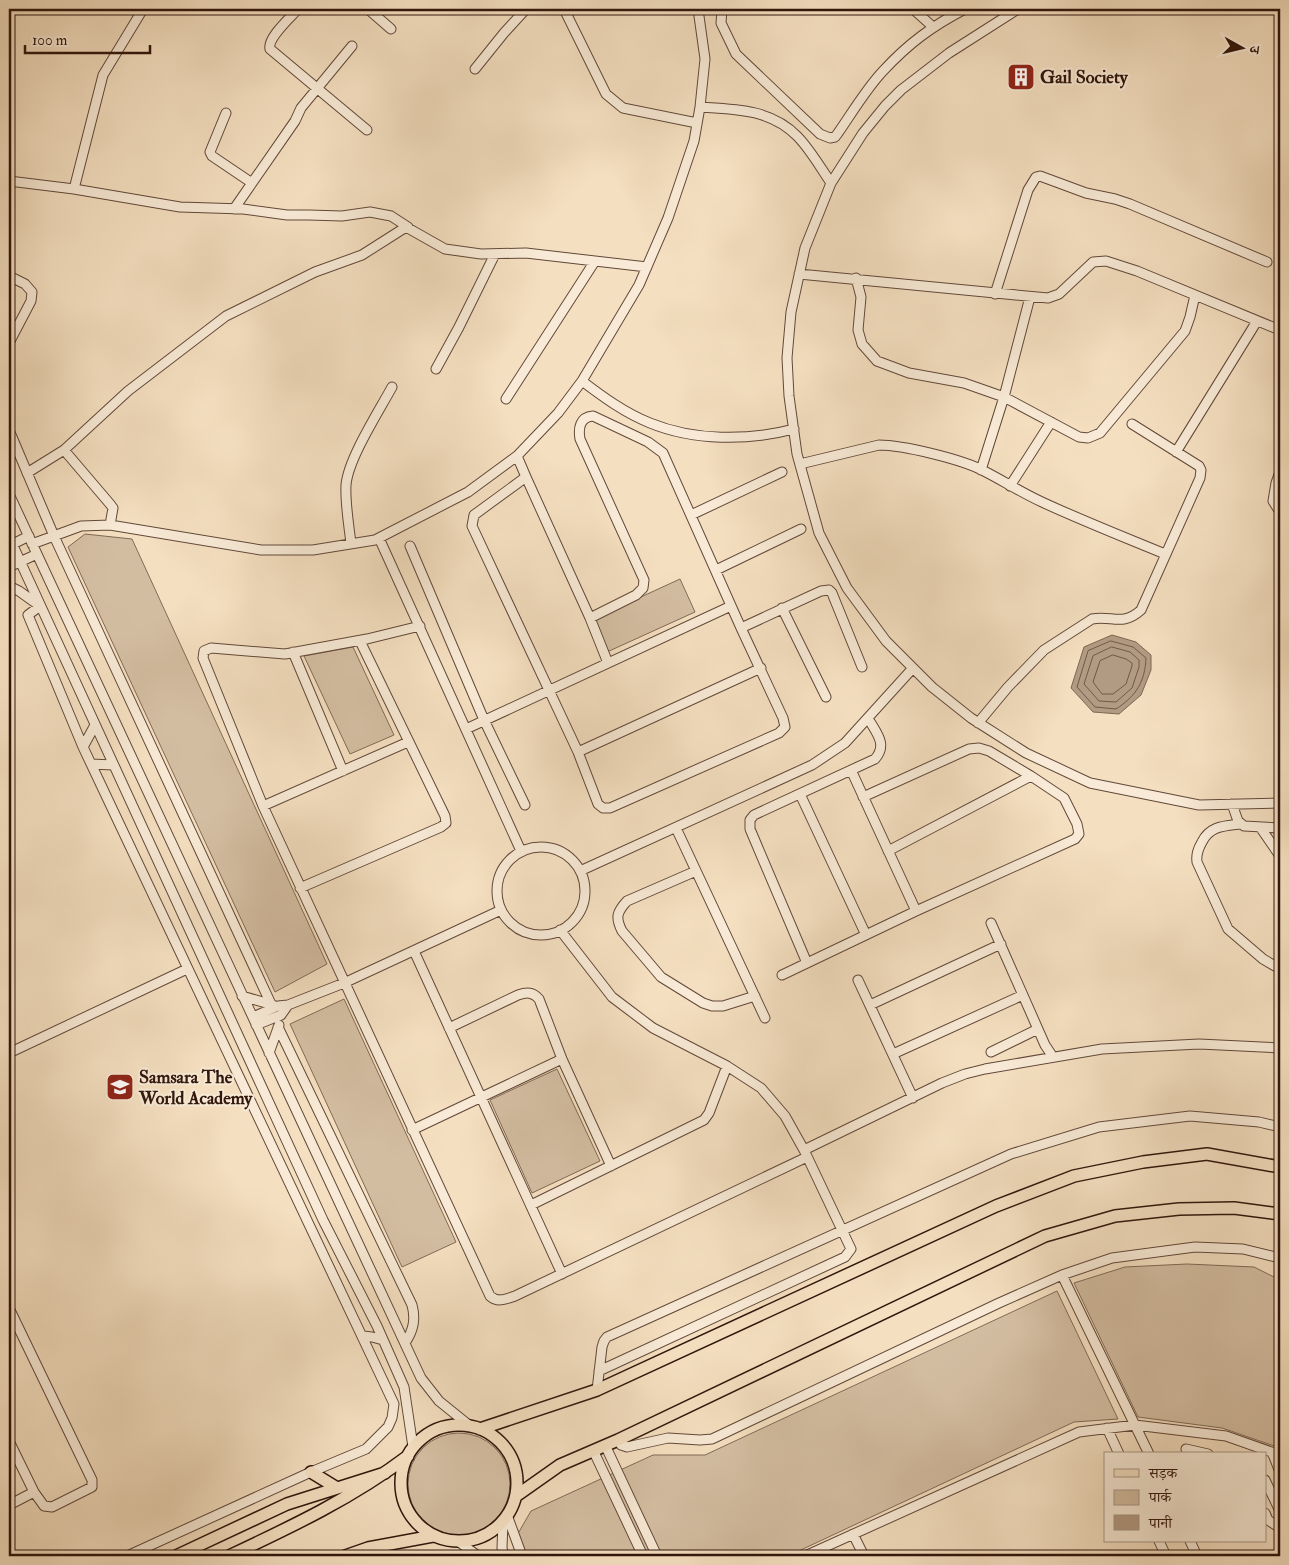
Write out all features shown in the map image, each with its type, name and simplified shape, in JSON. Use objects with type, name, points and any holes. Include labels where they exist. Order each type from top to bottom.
[{"type":"main road","points":[[229,1556],[296,1524],[385,1474],[430,1433],[440,1428],[456,1425],[475,1427],[597,1390],[996,1206],[1074,1176],[1143,1162],[1207,1154],[1280,1167]]},
{"type":"main road","points":[[516,1496],[560,1465],[618,1440],[1045,1236],[1115,1216],[1179,1209],[1234,1208],[1280,1214]]},
{"type":"main road","points":[[411,1452],[402,1475],[404,1501],[411,1516],[424,1530],[433,1536],[459,1542],[486,1535],[505,1519],[516,1496],[517,1480],[515,1466],[504,1446],[475,1427]]},
{"type":"main road","points":[[311,1472],[337,1488]]},
{"type":"main road","points":[[176,1556],[287,1504],[385,1474]]},
{"type":"main road","points":[[345,1556],[433,1536]]},
{"type":"street","points":[[74,189],[103,75],[143,9]]},
{"type":"street","points":[[298,9],[272,38],[269,47],[367,130]]},
{"type":"street","points":[[368,9],[392,29]]},
{"type":"street","points":[[475,69],[526,9]]},
{"type":"street","points":[[564,9],[606,94],[613,101],[623,108],[697,123]]},
{"type":"street","points":[[411,1452],[404,1387],[383,1340],[319,1211],[10,542],[54,536],[81,526],[110,525],[261,550],[313,550],[351,544],[380,538],[468,492],[517,456],[558,413],[582,381],[639,285],[671,210],[694,142],[700,107],[705,58],[698,9]]},
{"type":"street","points":[[722,9],[722,23],[736,54],[820,134],[830,138],[835,137],[882,71],[917,38],[957,10]]},
{"type":"street","points":[[913,9],[932,26]]},
{"type":"street","points":[[1018,9],[948,53],[901,90],[885,106],[863,133],[831,182],[805,248],[791,312],[787,358],[789,396],[800,464],[819,532],[847,588],[886,641],[932,687],[978,723],[1026,753],[1090,783],[1199,805],[1280,803]]},
{"type":"street","points":[[234,208],[295,121],[301,108],[352,46]]},
{"type":"street","points":[[700,107],[752,112],[782,124],[797,136],[831,182]]},
{"type":"street","points":[[226,113],[210,152],[212,156],[252,183]]},
{"type":"street","points":[[995,294],[1028,190],[1036,177],[1040,176],[1086,193],[1130,204],[1267,262]]},
{"type":"street","points":[[9,181],[74,189],[180,207],[234,208],[317,216],[342,216],[370,212],[391,216],[445,249],[481,254],[526,253],[647,267]]},
{"type":"street","points":[[26,473],[64,450],[128,391],[226,316],[315,272],[362,255],[408,227]]},
{"type":"street","points":[[436,369],[459,328],[495,254]]},
{"type":"street","points":[[506,399],[595,261]]},
{"type":"street","points":[[799,274],[1048,298],[1059,294],[1092,262],[1106,261],[1275,328],[1280,328]]},
{"type":"street","points":[[9,276],[25,284],[32,292],[30,301],[9,343]]},
{"type":"street","points":[[856,278],[861,297],[858,330],[862,344],[877,361],[909,373],[964,383],[1004,397],[1079,437],[1088,438],[1100,434],[1184,331],[1190,317],[1195,295]]},
{"type":"street","points":[[981,470],[1004,397],[1030,296]]},
{"type":"street","points":[[1176,452],[1258,321]]},
{"type":"street","points":[[582,381],[610,402],[650,423],[676,432],[708,437],[748,437],[794,430]]},
{"type":"street","points":[[351,544],[346,484],[349,472],[356,454],[392,387]]},
{"type":"street","points":[[526,477],[474,515],[472,526],[578,752],[598,804],[602,808],[610,808],[779,733],[784,727],[783,718],[761,668],[741,628],[663,453],[657,447],[592,416],[580,422],[580,439],[644,580],[643,588],[636,595],[590,618]]},
{"type":"street","points":[[1010,486],[1051,422]]},
{"type":"street","points":[[978,723],[1008,687],[1044,650],[1092,619],[1126,619],[1134,617],[1141,610],[1200,478],[1201,470],[1199,466],[1132,424]]},
{"type":"street","points":[[9,430],[54,536],[276,1009],[278,1028],[412,1305],[415,1319],[405,1344]]},
{"type":"street","points":[[800,464],[866,447],[889,445],[965,463],[1091,524],[1165,554]]},
{"type":"street","points":[[64,450],[113,508],[110,525]]},
{"type":"street","points":[[517,456],[608,662]]},
{"type":"street","points":[[692,515],[782,472]]},
{"type":"street","points":[[1280,472],[1272,501],[1280,512]]},
{"type":"street","points":[[9,494],[421,1378],[439,1401],[475,1427]]},
{"type":"street","points":[[716,570],[801,529]]},
{"type":"street","points":[[380,538],[521,852]]},
{"type":"street","points":[[410,546],[484,720],[525,806]]},
{"type":"street","points":[[9,567],[37,554]]},
{"type":"street","points":[[9,586],[40,606]]},
{"type":"street","points":[[741,628],[821,591],[829,590],[832,593],[862,667]]},
{"type":"street","points":[[40,606],[28,615],[83,747],[394,1404],[392,1418],[388,1427],[370,1446],[127,1556]]},
{"type":"street","points":[[466,729],[731,606]]},
{"type":"street","points":[[782,608],[826,697]]},
{"type":"street","points":[[420,626],[360,641],[286,654],[211,648],[204,651],[203,658],[263,806],[300,888],[490,1296],[494,1300],[506,1299],[562,1274],[913,1098],[965,1074],[1102,1049],[1199,1044],[1280,1048]]},
{"type":"street","points":[[300,888],[441,827],[446,823],[445,816],[360,641]]},
{"type":"street","points":[[294,652],[343,771]]},
{"type":"street","points":[[578,752],[761,668]]},
{"type":"street","points":[[580,871],[812,765],[845,743],[913,668]]},
{"type":"street","points":[[807,963],[750,828],[750,820],[754,815],[875,759],[881,753],[882,746],[868,718]]},
{"type":"street","points":[[83,747],[95,725]]},
{"type":"street","points":[[263,806],[408,742]]},
{"type":"street","points":[[782,975],[916,911],[1075,839],[1078,834],[1076,824],[1064,798],[989,751],[980,748],[969,749],[864,797]]},
{"type":"street","points":[[91,764],[112,765]]},
{"type":"street","points":[[851,770],[916,911]]},
{"type":"street","points":[[888,851],[1031,776]]},
{"type":"street","points":[[800,794],[866,935]]},
{"type":"street","points":[[1232,804],[1240,824]]},
{"type":"street","points":[[1280,828],[1244,826],[1240,824],[1217,827],[1207,834],[1196,854],[1196,862],[1228,929],[1263,959],[1280,969]]},
{"type":"street","points":[[1260,827],[1280,856]]},
{"type":"street","points":[[676,828],[765,1018]]},
{"type":"street","points":[[534,848],[548,848],[561,852],[572,860],[580,871],[584,884],[584,898],[580,911],[572,922],[560,930],[547,935],[533,935],[520,930],[508,921],[501,910],[497,896],[497,883],[502,870],[510,859],[521,852],[534,848]]},
{"type":"street","points":[[696,871],[627,901],[618,910],[618,922],[622,931],[662,977],[702,1003],[712,1006],[723,1006],[755,996]]},
{"type":"street","points":[[254,1021],[276,1009],[344,983],[501,910]]},
{"type":"street","points":[[991,923],[1038,1029],[1053,1057]]},
{"type":"street","points":[[560,930],[612,997],[653,1028],[727,1066],[761,1088],[785,1116],[806,1153],[851,1249],[845,1257],[599,1371]]},
{"type":"street","points":[[870,1005],[1001,944]]},
{"type":"street","points":[[414,951],[562,1274]]},
{"type":"street","points":[[9,1053],[187,969]]},
{"type":"street","points":[[858,980],[913,1098]]},
{"type":"street","points":[[449,1028],[525,992],[536,994],[562,1059],[611,1166]]},
{"type":"street","points":[[893,1054],[1023,995]]},
{"type":"street","points":[[242,996],[276,1009]]},
{"type":"street","points":[[269,1053],[278,1028]]},
{"type":"street","points":[[991,1052],[1038,1029]]},
{"type":"street","points":[[412,1130],[562,1059]]},
{"type":"street","points":[[531,1205],[706,1118],[727,1066]]},
{"type":"street","points":[[597,1390],[602,1347],[607,1337],[1010,1154],[1099,1127],[1190,1116],[1259,1122],[1280,1127]]},
{"type":"street","points":[[618,1440],[627,1447],[668,1438],[712,1439],[999,1303],[1062,1275],[1112,1258],[1195,1247],[1243,1249],[1280,1258]]},
{"type":"street","points":[[1062,1275],[1148,1452]]},
{"type":"street","points":[[9,1308],[93,1484],[90,1489],[46,1508],[41,1504],[34,1492],[9,1441]]},
{"type":"street","points":[[362,1336],[372,1336],[383,1340]]},
{"type":"street","points":[[805,1556],[1079,1432],[1135,1425],[1226,1436],[1276,1454],[1280,1472]]},
{"type":"street","points":[[1107,1428],[1118,1452]]},
{"type":"street","points":[[1247,1444],[1251,1452]]},
{"type":"street","points":[[605,1445],[657,1556]]},
{"type":"street","points":[[1186,1449],[1199,1452]]},
{"type":"street","points":[[593,1450],[643,1556]]},
{"type":"street","points":[[1266,1482],[1280,1511]]},
{"type":"street","points":[[9,1505],[34,1492]]},
{"type":"street","points":[[1266,1515],[1268,1520],[1280,1528]]},
{"type":"street","points":[[504,1556],[502,1548],[505,1519]]},
{"type":"street","points":[[505,1519],[522,1556]]},
{"type":"street","points":[[853,1534],[864,1556]]},
{"type":"street","points":[[459,1542],[478,1556]]},
{"type":"street","points":[[1159,1542],[1166,1556]]},
{"type":"street","points":[[1190,1542],[1197,1556]]},
{"type":"green space","points":[[85,534],[132,539],[327,964],[275,992],[68,547]]},
{"type":"green space","points":[[680,579],[695,612],[607,652],[593,619]]},
{"type":"green space","points":[[353,647],[394,735],[350,754],[304,656]]},
{"type":"green space","points":[[344,999],[456,1242],[402,1267],[290,1024]]},
{"type":"green space","points":[[557,1069],[600,1161],[532,1193],[490,1100]]},
{"type":"green space","points":[[1187,1264],[1254,1267],[1280,1280],[1280,1448],[1222,1428],[1138,1417],[1074,1283],[1125,1267]]},
{"type":"green space","points":[[1057,1291],[1118,1419],[1074,1422],[788,1556],[529,1556],[516,1537],[531,1511],[653,1455],[705,1455]]},
{"type":"green space","points":[[459,1433],[478,1437],[495,1448],[506,1465],[510,1484],[506,1503],[495,1520],[478,1531],[459,1535],[440,1531],[423,1520],[412,1503],[408,1484],[412,1465],[423,1448],[440,1437]]},
{"type":"water","points":[[1112,635],[1136,642],[1151,655],[1151,670],[1141,695],[1119,714],[1093,712],[1071,688],[1084,647]]},
{"type":"place","name":"Gail Society","points":[[1021,77]]},
{"type":"place","name":"Samsara The World Academy","points":[[120,1087]]}]
